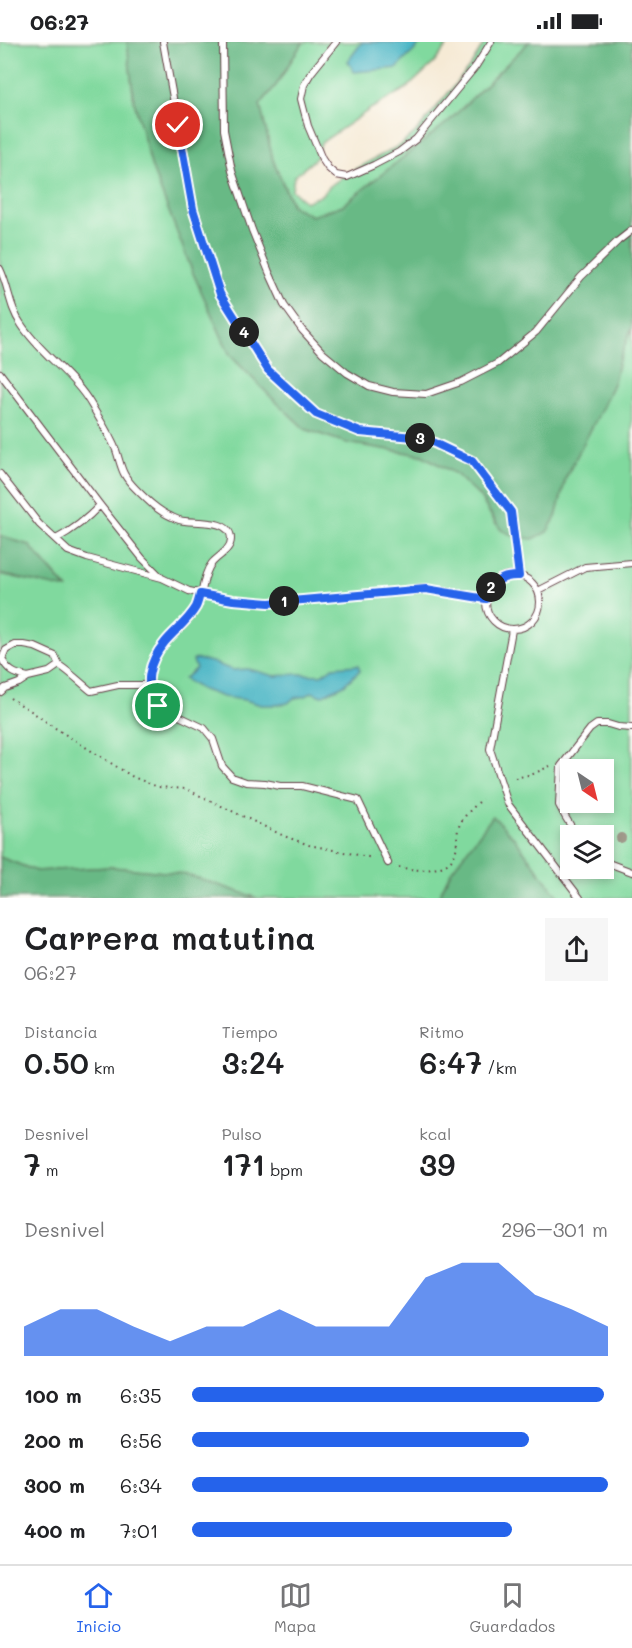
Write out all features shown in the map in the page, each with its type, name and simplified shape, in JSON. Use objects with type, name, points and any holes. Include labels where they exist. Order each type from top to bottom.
[{"type":"lane","points":[[163,42],[193,209],[220,294],[268,370],[316,414],[360,432],[424,438],[472,461],[511,512],[519,576]]},
{"type":"lane","points":[[222,42],[224,130],[232,171],[269,272],[284,305],[302,330],[323,353],[347,373],[369,386],[393,392],[426,394],[461,382],[498,363],[536,332],[581,277],[632,230]]},
{"type":"lane","points":[[336,42],[310,73],[301,99],[308,126],[322,159],[336,175],[347,177],[399,152],[416,139],[476,66],[491,42]]},
{"type":"lane","points":[[0,270],[5,280],[12,310],[20,324],[44,354],[80,387],[111,439],[124,475],[135,488],[160,511],[172,518],[210,522],[228,531],[231,538],[230,546],[211,564],[205,576],[198,605],[158,651],[148,673],[151,697],[158,706],[204,728],[213,739],[222,766],[232,777],[246,782],[302,786],[357,800],[388,863]]},
{"type":"lane","points":[[0,373],[100,505],[142,558],[162,578]]},
{"type":"lane","points":[[0,474],[39,524],[68,551],[162,578],[200,594],[269,603],[426,589],[486,599]]},
{"type":"lane","points":[[56,539],[88,518],[100,505]]},
{"type":"lane","points":[[538,591],[585,567],[632,563]]},
{"type":"lane","points":[[519,576],[534,584],[538,591],[540,609],[530,624],[512,630],[496,623],[490,616],[486,599],[494,583],[501,578],[519,576]]},
{"type":"lane","points":[[512,630],[490,749],[508,804],[580,898]]},
{"type":"lane","points":[[28,677],[17,675],[8,669],[2,659],[6,650],[15,645],[24,645],[55,656],[59,665],[91,691],[118,685],[148,685]]},
{"type":"lane","points":[[1,692],[5,687],[19,683],[28,677],[49,672],[59,665]]},
{"type":"lane","points":[[566,759],[590,729],[597,724],[632,729]]},
{"type":"lane","points":[[560,786],[560,807]]},
{"type":"lane","points":[[614,865],[632,872]]},
{"type":"path","points":[[1,692],[133,777],[158,787],[186,789],[284,836],[309,845],[355,854],[409,870],[442,868],[454,858],[460,823],[482,799]]},
{"type":"path","points":[[516,778],[533,774],[550,766],[560,766]]},
{"type":"green space","points":[[0,42],[127,42],[134,101],[152,168],[193,273],[230,355],[305,429],[347,443],[422,455],[456,474],[480,497],[496,524],[556,517],[566,477],[614,381],[618,363],[632,327],[632,898],[559,898],[514,838],[450,873],[438,898],[257,898],[185,874],[112,867],[36,871],[0,857],[0,574],[67,588],[29,545],[0,536]]},
{"type":"green space","points":[[127,42],[304,42],[277,84],[260,105],[273,160],[292,206],[312,216],[343,205],[449,121],[529,42],[632,42],[632,327],[618,363],[614,381],[566,477],[556,517],[547,532],[533,539],[516,537],[501,530],[480,497],[456,474],[422,455],[347,443],[305,429],[230,355],[193,273],[152,168],[134,101]]},
{"type":"green space","points":[[304,42],[450,42],[434,63],[407,88],[372,108],[321,143],[316,158],[294,177],[292,190],[305,202],[320,196],[348,173],[402,144],[419,129],[471,65],[485,42],[529,42],[449,121],[343,205],[312,216],[293,206],[273,160],[260,105],[277,84]]},
{"type":"green space","points":[[0,536],[29,545],[67,589],[0,574]]},
{"type":"green space","points":[[493,816],[514,838],[559,898],[438,898],[450,873]]},
{"type":"green space","points":[[0,857],[36,871],[112,867],[185,874],[257,898],[0,898]]},
{"type":"water","points":[[362,42],[421,42],[398,68],[354,72],[348,61]]},
{"type":"water","points":[[195,659],[212,662],[232,670],[248,669],[275,676],[321,675],[333,667],[358,665],[360,670],[344,685],[321,696],[312,692],[306,696],[294,698],[288,703],[261,705],[223,697],[200,689],[184,679],[196,668],[193,661]]},
{"type":"route","points":[[158,706],[151,697],[148,673],[158,651],[198,605],[200,594],[269,603],[426,589],[486,599],[494,583],[501,578],[519,576],[511,512],[472,461],[424,438],[360,432],[316,414],[268,370],[220,294],[193,209],[178,125]]}]
